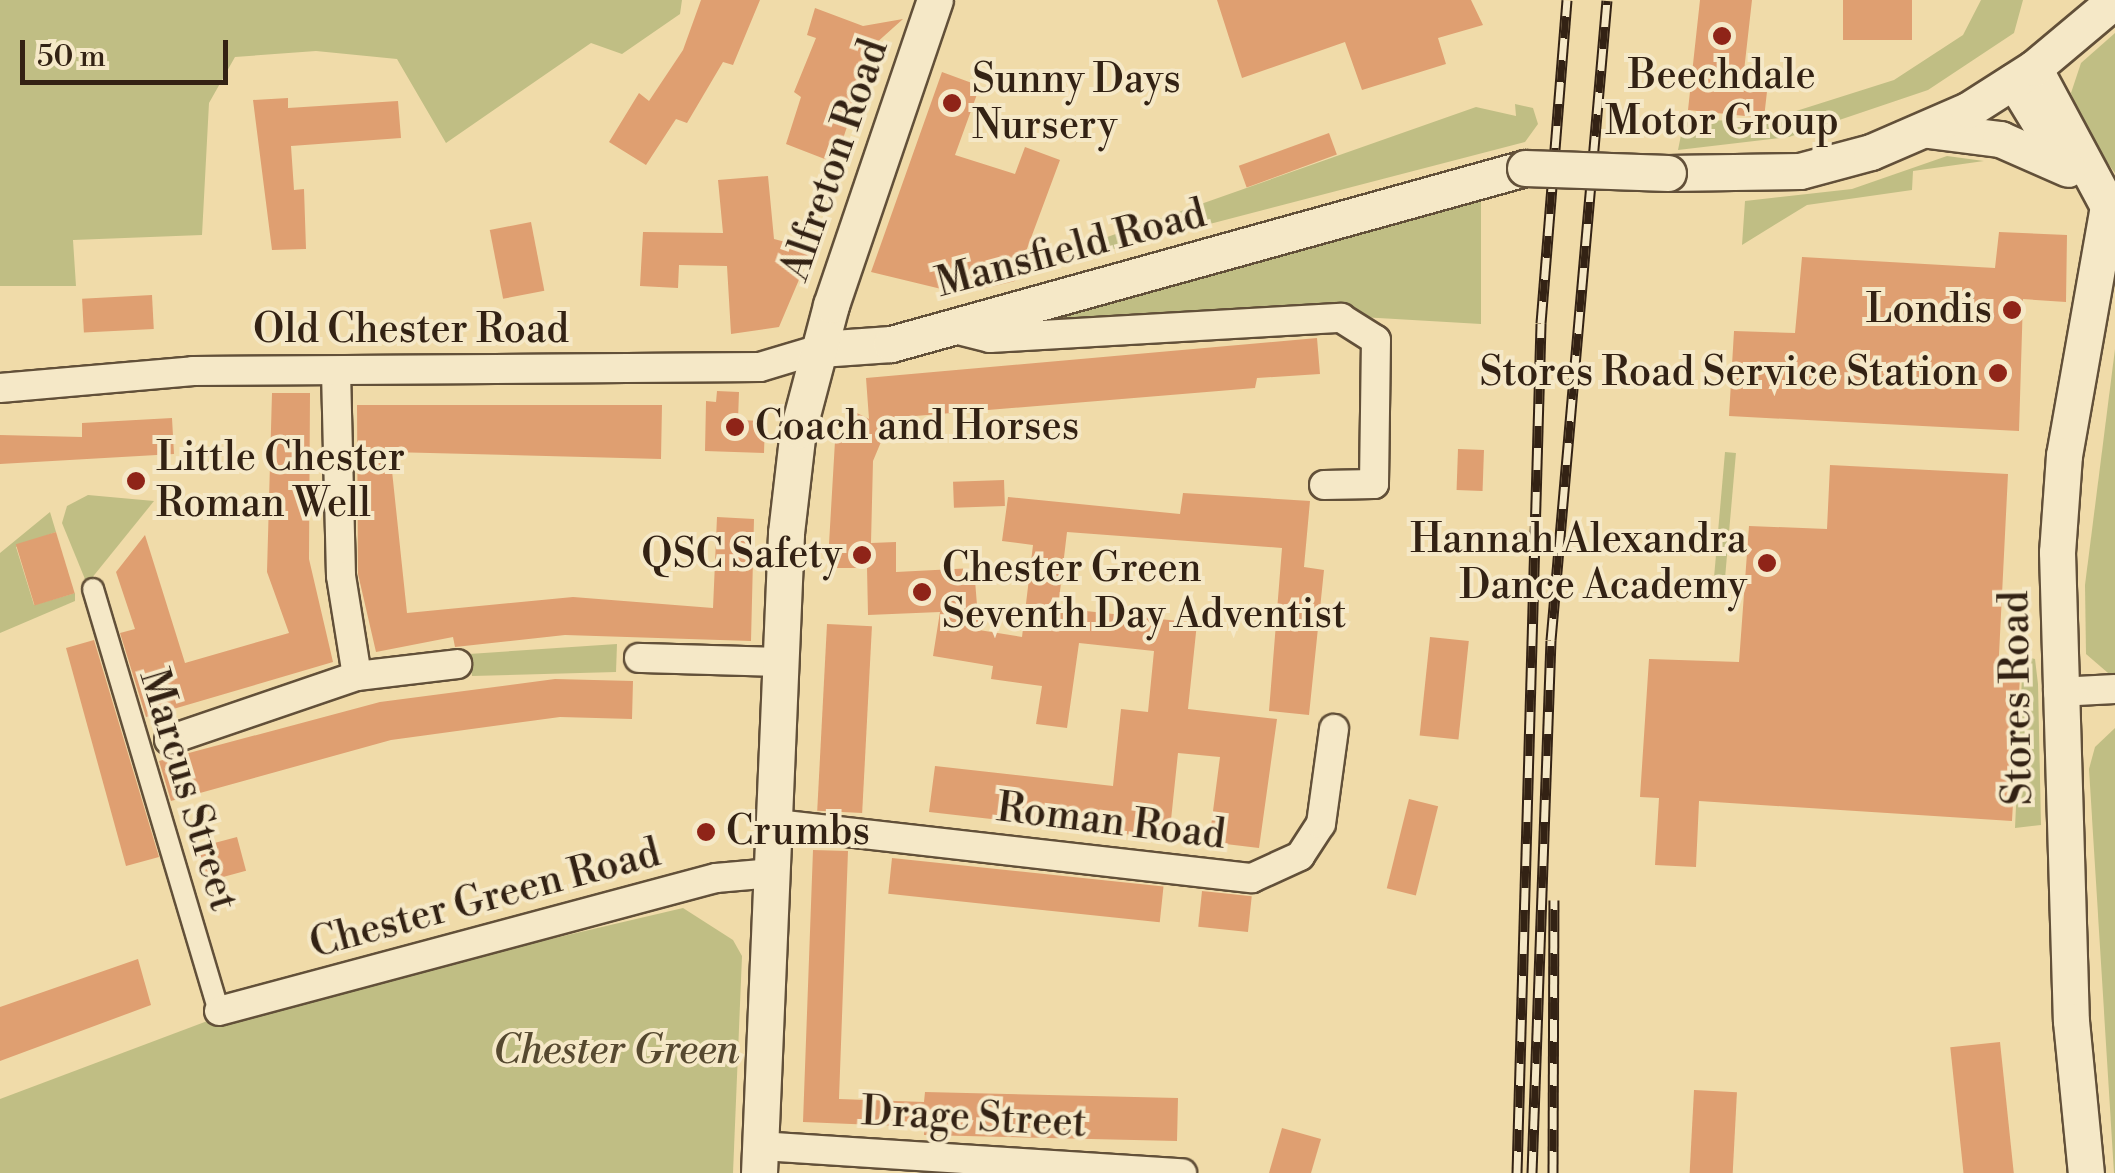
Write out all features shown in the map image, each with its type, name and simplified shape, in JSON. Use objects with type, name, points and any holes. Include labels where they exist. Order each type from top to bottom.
[{"type":"street","name":"Alfreton Road","points":[[820,349],[925,3]]},
{"type":"street","name":"Mansfield Road","points":[[820,349],[861,350],[1526,168],[1668,173],[1800,171],[1928,130],[2024,75],[2095,7]]},
{"type":"street","points":[[2024,75],[2068,169],[2106,224]]},
{"type":"street","name":"Stores Road","points":[[2024,75],[2104,191],[2106,224],[2064,456],[2058,692],[2086,1173]]},
{"type":"street","points":[[1928,130],[2000,139],[2068,169]]},
{"type":"street","points":[[947,327],[990,338],[1340,318],[1376,340],[1374,484],[1324,485]]},
{"type":"street","name":"Old Chester Road","points":[[0,388],[193,371],[760,367],[820,349]]},
{"type":"street","points":[[760,1159],[790,494],[820,349]]},
{"type":"street","points":[[336,371],[341,576],[357,676]]},
{"type":"street","name":"Marcus Street","points":[[93,589],[219,1011]]},
{"type":"street","points":[[639,658],[783,662]]},
{"type":"street","points":[[138,748],[357,676],[457,664]]},
{"type":"street","points":[[2058,692],[2115,689]]},
{"type":"street","name":"Roman Road","points":[[776,824],[1252,878],[1300,856],[1320,824],[1334,729]]},
{"type":"street","name":"Chester Green Road","points":[[219,1011],[716,878],[773,873]]},
{"type":"street","name":"Drage Street","points":[[760,1159],[1182,1173]]},
{"type":"green space","points":[[0,0],[682,0],[680,14],[622,54],[591,43],[446,143],[397,59],[316,51],[235,57],[209,103],[202,235],[73,240],[76,286],[0,286]]},
{"type":"green space","points":[[1981,0],[2023,0],[2014,33],[1928,90],[1789,137],[1678,150],[1684,120],[1765,121],[1894,80],[1963,35]]},
{"type":"green space","points":[[2115,33],[2115,173],[2087,135],[2071,93],[2081,63]]},
{"type":"green space","points":[[1515,104],[1533,108],[1538,124],[1525,142],[1083,257],[1093,242],[1476,107],[1516,116]]},
{"type":"green space","points":[[1947,156],[1984,161],[1913,171],[1912,190],[1807,205],[1742,245],[1745,201],[1852,189]]},
{"type":"green space","points":[[1481,201],[1481,324],[1361,317],[1344,306],[1024,320]]},
{"type":"green space","points":[[2115,349],[2115,679],[2086,654],[2085,585]]},
{"type":"green space","points":[[1725,452],[1736,453],[1724,587],[1713,586]]},
{"type":"green space","points":[[88,495],[154,501],[87,584],[62,523],[67,506]]},
{"type":"green space","points":[[50,512],[56,532],[16,547],[34,605],[75,593],[75,601],[0,633],[0,553]]},
{"type":"green space","points":[[617,644],[616,672],[472,676],[469,654]]},
{"type":"green space","points":[[2024,656],[2035,659],[2038,684],[2041,825],[2015,828],[2022,676],[2009,676],[2009,667]]},
{"type":"green space","points":[[2115,728],[2114,1173],[2089,769],[2095,747]]},
{"type":"green space","name":"Chester Green","points":[[683,908],[733,940],[742,956],[733,1173],[0,1173],[0,1099],[218,1017]]},
{"type":"building","points":[[701,0],[760,0],[733,65],[723,62],[687,123],[676,119],[646,165],[609,142],[639,93],[649,101],[683,50]]},
{"type":"building","points":[[1217,0],[1471,0],[1483,25],[1438,38],[1446,64],[1362,90],[1345,42],[1242,78]]},
{"type":"building","name":"Beechdale Motor Group","points":[[1700,0],[1752,0],[1744,71],[1769,74],[1764,118],[1688,110]]},
{"type":"building","points":[[1843,0],[1912,0],[1912,40],[1843,40]]},
{"type":"building","points":[[815,8],[863,26],[903,19],[874,45],[835,163],[786,144],[801,97],[794,92],[816,38],[807,35]]},
{"type":"building","points":[[942,72],[980,86],[955,155],[1015,174],[1025,147],[1060,160],[1015,281],[962,294],[871,272]]},
{"type":"building","points":[[288,98],[288,108],[398,101],[401,138],[291,146],[294,190],[304,189],[306,249],[272,250],[253,100]]},
{"type":"building","points":[[1329,133],[1337,155],[1247,187],[1239,166]]},
{"type":"building","points":[[768,176],[774,239],[812,249],[779,327],[731,334],[727,266],[679,265],[678,288],[640,286],[643,232],[723,233],[718,180]]},
{"type":"building","points":[[531,222],[544,291],[503,299],[490,230]]},
{"type":"building","points":[[1999,232],[2067,235],[2066,302],[2023,299],[2019,431],[1729,416],[1734,331],[1795,333],[1802,257],[1995,268]]},
{"type":"building","points":[[152,295],[154,329],[84,333],[82,299]]},
{"type":"building","points":[[1317,338],[1320,374],[1257,378],[1255,388],[891,418],[873,461],[871,543],[896,542],[896,572],[974,568],[979,630],[1022,637],[1033,545],[1002,541],[1008,497],[1180,514],[1183,493],[1310,501],[1304,567],[1324,570],[1309,715],[1269,711],[1282,548],[1067,532],[1058,608],[1197,623],[1188,709],[1277,719],[1259,848],[1209,842],[1220,757],[1178,753],[1169,839],[929,812],[935,766],[1113,786],[1121,709],[1148,712],[1154,651],[1079,643],[1067,728],[1036,724],[1042,686],[991,679],[993,666],[933,656],[940,612],[868,615],[867,568],[829,568],[835,441],[849,409],[869,419],[866,378]]},
{"type":"building","name":"Coach and Horses","points":[[717,391],[739,392],[738,420],[765,421],[764,453],[705,451],[706,401],[716,402]]},
{"type":"building","points":[[272,393],[310,393],[309,559],[333,662],[146,717],[120,633],[135,629],[116,572],[145,535],[185,663],[289,633],[267,572]]},
{"type":"building","points":[[357,405],[662,405],[661,459],[390,452],[407,613],[573,597],[713,608],[717,517],[754,519],[751,641],[565,635],[455,647],[453,637],[376,652],[358,574]]},
{"type":"building","points":[[172,418],[174,454],[0,464],[0,435],[82,437],[82,423]]},
{"type":"building","points":[[1458,449],[1484,450],[1483,491],[1457,490]]},
{"type":"building","points":[[1830,465],[2008,474],[1998,675],[2020,676],[2012,821],[1699,801],[1696,867],[1655,865],[1659,798],[1640,797],[1649,659],[1739,662],[1749,526],[1827,529]]},
{"type":"building","points":[[1004,480],[1005,506],[954,508],[953,482]]},
{"type":"building","points":[[56,532],[75,593],[35,605],[16,544]]},
{"type":"building","points":[[827,624],[872,626],[862,813],[817,811]]},
{"type":"building","points":[[1430,637],[1469,641],[1458,740],[1420,735]]},
{"type":"building","points":[[94,640],[159,857],[126,866],[66,648]]},
{"type":"building","points":[[555,679],[633,681],[632,719],[560,717],[391,740],[171,801],[159,761],[380,702]]},
{"type":"building","points":[[1409,799],[1438,806],[1416,896],[1387,888]]},
{"type":"building","points":[[237,837],[246,871],[206,881],[197,848]]},
{"type":"building","points":[[813,850],[848,851],[839,1099],[924,1102],[925,1092],[1178,1098],[1177,1141],[924,1135],[924,1127],[803,1122]]},
{"type":"building","points":[[892,858],[1164,887],[1160,922],[888,894]]},
{"type":"building","points":[[1202,891],[1252,896],[1248,932],[1198,927]]},
{"type":"building","points":[[138,959],[151,1005],[0,1061],[0,1007]]},
{"type":"building","points":[[2000,1042],[2014,1173],[1963,1173],[1950,1047]]},
{"type":"building","points":[[1694,1090],[1737,1092],[1733,1173],[1690,1173]]},
{"type":"building","points":[[1282,1128],[1321,1139],[1311,1173],[1269,1173]]},
{"type":"railway","points":[[1517,1173],[1541,323],[1567,0]]},
{"type":"railway","points":[[1532,1173],[1551,640],[1607,0]]},
{"type":"railway","points":[[1553,1173],[1554,900]]},
{"type":"place","name":"Beechdale Motor Group","points":[[1722,36]]},
{"type":"place","name":"Sunny Days Nursery","points":[[952,103]]},
{"type":"place","name":"Londis","points":[[2012,310]]},
{"type":"place","name":"Stores Road Service Station","points":[[1998,373]]},
{"type":"place","name":"Coach and Horses","points":[[735,427]]},
{"type":"place","name":"Little Chester Roman Well","points":[[136,481]]},
{"type":"place","name":"QSC Safety","points":[[862,555]]},
{"type":"place","name":"Hannah Alexandra Dance Academy","points":[[1767,563]]},
{"type":"place","name":"Chester Green Seventh Day Adventist","points":[[922,592]]},
{"type":"place","name":"Crumbs","points":[[706,832]]}]
